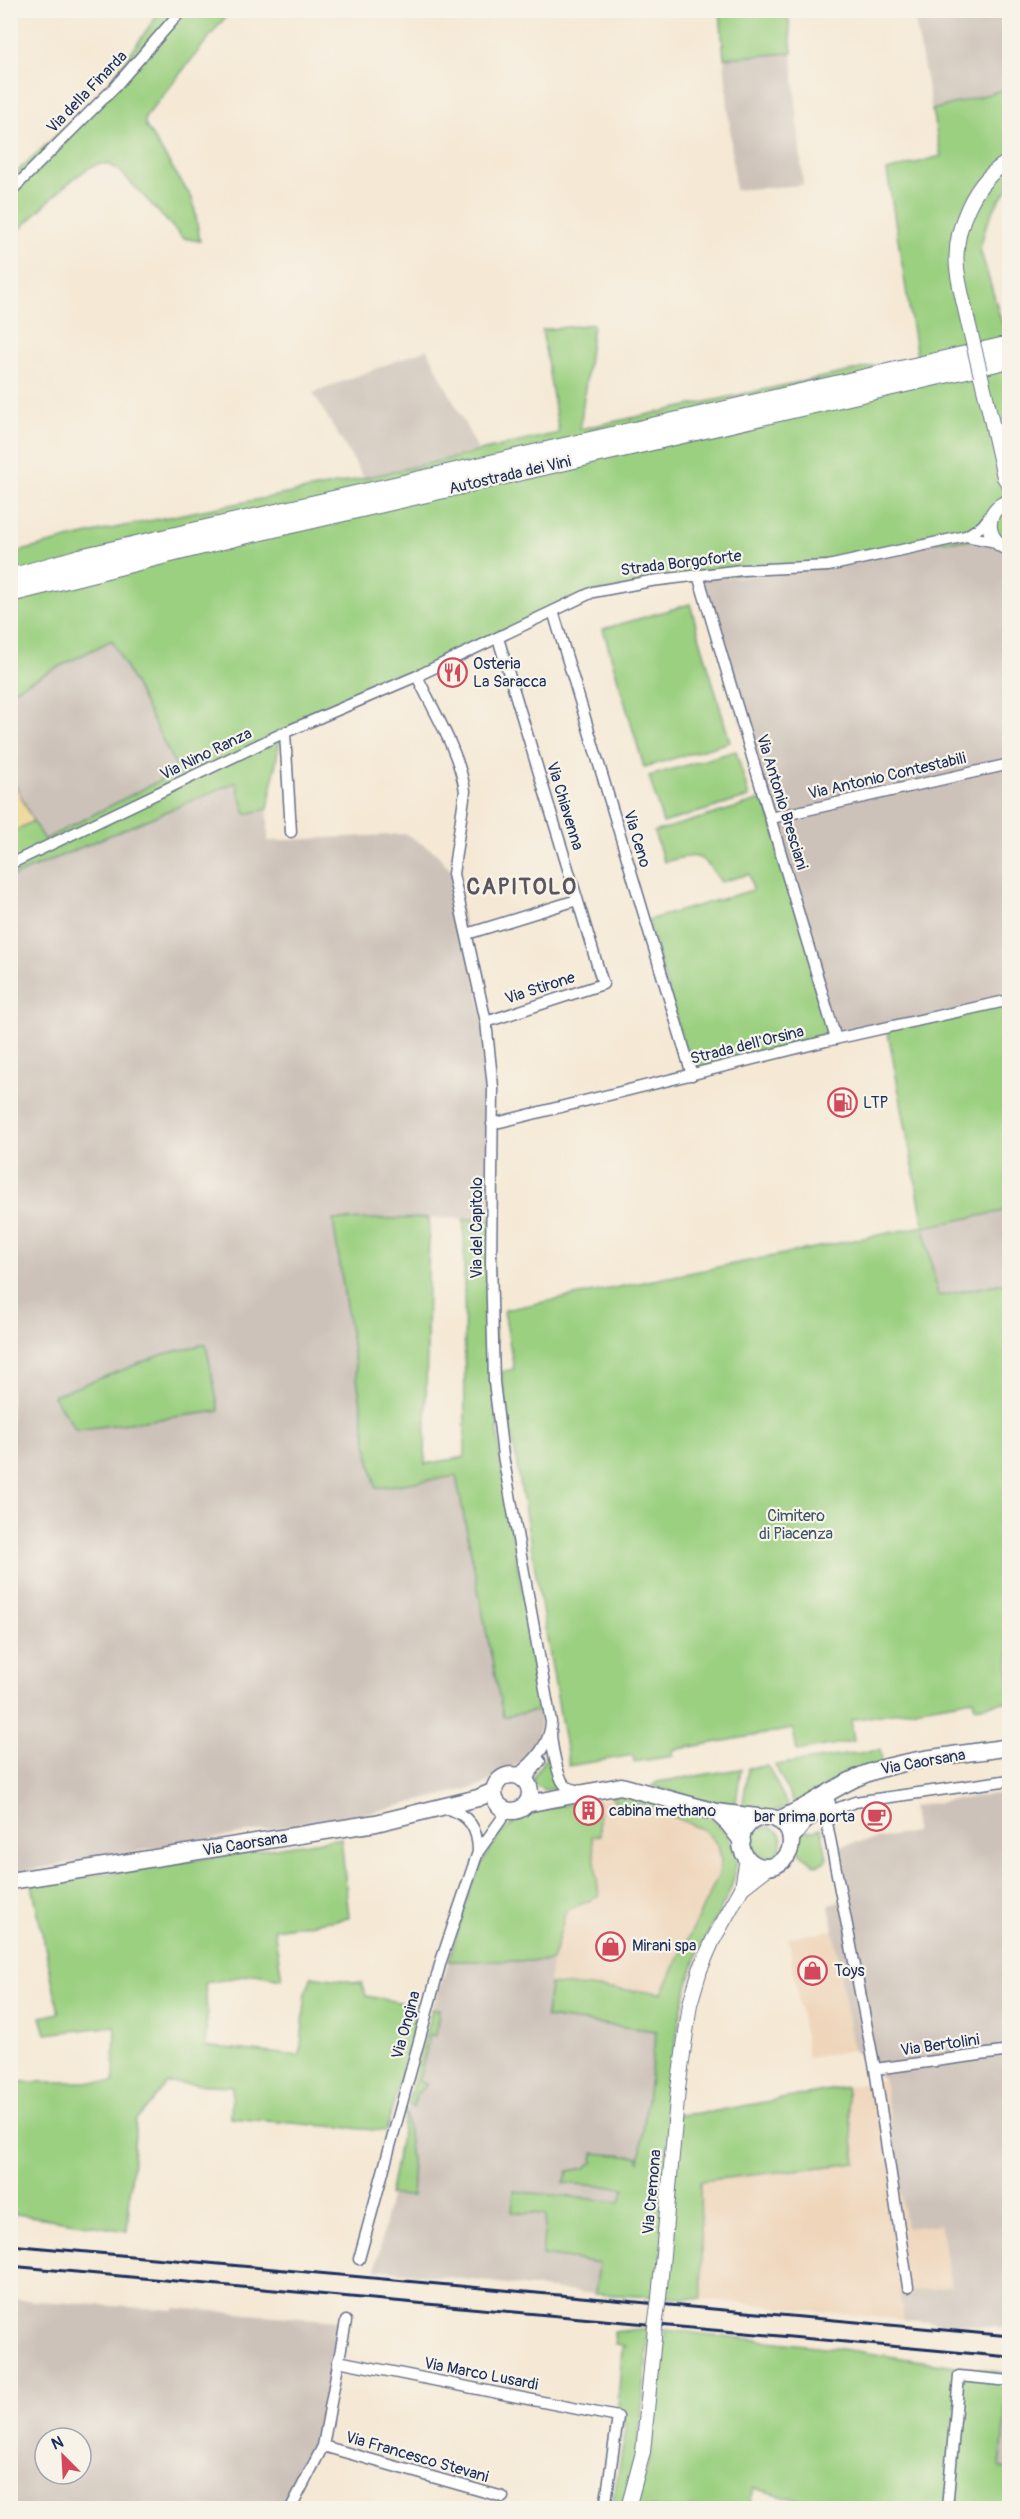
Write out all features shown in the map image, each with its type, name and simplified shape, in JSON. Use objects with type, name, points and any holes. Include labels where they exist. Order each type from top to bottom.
[{"type":"highway","name":"Autostrada dei Vini","points":[[10,578],[80,558],[1010,345]]},
{"type":"highway","name":"Autostrada dei Vini","points":[[10,593],[228,539],[1010,359]]},
{"type":"main road","points":[[1005,548],[989,531],[990,516],[1004,503],[1007,482],[994,435],[957,266],[958,241],[966,214],[981,185],[1010,161]]},
{"type":"main road","name":"Via Caorsana","points":[[771,1819],[796,1812],[849,1780],[886,1767],[1010,1747]]},
{"type":"main road","name":"Via Caorsana","points":[[791,1838],[803,1823],[826,1804],[871,1781],[888,1775],[1010,1757]]},
{"type":"main road","points":[[528,1795],[520,1778],[515,1776],[499,1781],[486,1795],[505,1809],[516,1810],[528,1795],[577,1793],[621,1786],[716,1812],[771,1819],[783,1824],[791,1838],[789,1853],[784,1860],[769,1867],[742,1888]]},
{"type":"main road","name":"Via Caorsana","points":[[10,1881],[376,1823],[486,1795]]},
{"type":"main road","points":[[716,1812],[728,1822],[742,1841],[747,1858],[742,1888]]},
{"type":"main road","points":[[742,1841],[747,1827],[758,1819],[771,1819]]},
{"type":"main road","points":[[747,1858],[754,1864],[769,1867]]},
{"type":"main road","name":"Via Cremona","points":[[628,2508],[643,2452],[678,2090],[690,2004],[700,1970],[713,1940],[742,1888]]},
{"type":"street","name":"Via della Finarda","points":[[10,192],[113,89],[182,10]]},
{"type":"street","name":"Strada Borgoforte","points":[[417,676],[593,592],[651,581],[742,570],[828,566],[966,536],[982,526],[990,516]]},
{"type":"street","name":"Strada Borgoforte","points":[[966,536],[1005,548]]},
{"type":"street","name":"Via Antonio Bresciani","points":[[698,576],[836,1039]]},
{"type":"street","name":"Via Ceno","points":[[553,611],[692,1075]]},
{"type":"street","name":"Via Chiavenna","points":[[498,638],[603,984]]},
{"type":"street","name":"Via Nino Ranza","points":[[10,864],[285,733],[417,676]]},
{"type":"street","name":"Via del Capitolo","points":[[417,676],[463,778],[465,801],[453,874],[486,1022],[493,1087],[491,1261],[494,1382],[503,1456],[519,1540],[550,1735],[564,1784],[577,1793]]},
{"type":"street","points":[[285,733],[291,832]]},
{"type":"street","name":"Via Antonio Contestabili","points":[[771,818],[1010,764]]},
{"type":"street","points":[[467,934],[577,900]]},
{"type":"street","name":"Via Stirone","points":[[486,1022],[603,984]]},
{"type":"street","name":"Strada dell'Orsina","points":[[492,1124],[836,1039],[1010,1000]]},
{"type":"street","points":[[515,1776],[529,1766],[550,1735]]},
{"type":"street","points":[[528,1795],[529,1776],[550,1735]]},
{"type":"street","points":[[908,2288],[875,2069],[826,1818],[836,1809],[855,1802],[1010,1780]]},
{"type":"street","points":[[443,1807],[459,1812],[469,1821],[478,1839],[478,1852]]},
{"type":"street","name":"Via Ongina","points":[[359,2259],[428,2001],[478,1852],[505,1809]]},
{"type":"street","name":"Via Bertolini","points":[[875,2069],[1010,2051]]},
{"type":"street","points":[[291,2508],[323,2446],[346,2321]]},
{"type":"street","name":"Via Marco Lusardi","points":[[338,2361],[618,2417],[605,2508]]},
{"type":"street","points":[[947,2508],[959,2376],[1010,2381]]},
{"type":"street","name":"Via Francesco Stevani","points":[[323,2446],[503,2497]]},
{"type":"shaded area","points":[[913,11],[1009,11],[1009,88],[932,110]]},
{"type":"shaded area","points":[[792,53],[803,185],[735,190],[724,58]]},
{"type":"shaded area","points":[[427,349],[478,450],[364,478],[313,393]]},
{"type":"shaded area","points":[[983,540],[1009,551],[1009,1000],[835,1040],[698,577],[742,577],[829,567],[938,541]]},
{"type":"shaded area","points":[[112,640],[178,771],[43,840],[11,776],[11,691]]},
{"type":"shaded area","points":[[237,782],[246,814],[268,809],[268,841],[406,834],[435,852],[454,874],[485,1024],[492,1086],[491,1219],[334,1220],[377,1488],[456,1475],[502,1717],[542,1710],[539,1732],[536,1743],[525,1760],[481,1786],[377,1811],[11,1873],[11,876]]},
{"type":"shaded area","points":[[1009,1210],[1009,1282],[938,1296],[924,1226]]},
{"type":"shaded area","points":[[1009,1792],[1009,2328],[904,2320],[899,2294],[951,2286],[940,2224],[906,2228],[884,2080],[853,2050],[829,1904],[842,1900],[832,1847],[915,1832],[912,1806]]},
{"type":"shaded area","points":[[612,1798],[623,1807],[643,1804],[704,1830],[717,1844],[721,1859],[719,1874],[662,1993],[550,1984],[552,1961],[566,1911],[599,1896],[592,1836],[600,1835],[597,1801]]},
{"type":"shaded area","points":[[833,1930],[853,2050],[808,2058],[788,1937]]},
{"type":"shaded area","points":[[449,1961],[552,1961],[546,2017],[656,2031],[627,2253],[599,2263],[595,2294],[376,2269],[406,2112],[432,2009]]},
{"type":"shaded area","points":[[884,2080],[906,2228],[940,2223],[951,2287],[899,2294],[904,2320],[702,2299],[700,2181],[856,2163],[846,2087]]},
{"type":"shaded area","points":[[10,2299],[174,2310],[174,2308],[340,2321],[318,2443],[285,2508],[11,2508]]},
{"type":"shaded area","points":[[1009,2383],[1009,2469],[1000,2469]]},
{"type":"green space","points":[[160,11],[230,11],[145,118],[145,125],[193,200],[200,241],[183,238],[120,171],[110,165],[102,164],[78,175],[11,238],[11,177],[109,84]]},
{"type":"green space","points":[[720,11],[788,11],[792,53],[724,58]]},
{"type":"green space","points":[[1009,88],[1009,188],[999,200],[986,226],[980,249],[1006,337],[1009,358],[1009,551],[983,540],[938,541],[829,567],[698,577],[592,593],[281,733],[268,809],[246,814],[236,782],[11,877],[11,833],[33,821],[44,840],[178,771],[112,640],[11,691],[11,554],[142,522],[364,478],[559,433],[542,330],[593,324],[580,429],[917,357],[887,171],[941,156],[932,110]]},
{"type":"green space","points":[[690,604],[730,742],[644,767],[603,629]]},
{"type":"green space","points":[[736,751],[749,797],[663,823],[649,776]]},
{"type":"green space","points":[[765,799],[835,1038],[692,1075],[648,920],[753,890],[749,874],[721,882],[708,865],[698,857],[685,857],[664,862],[654,832]]},
{"type":"green space","name":"Cimitero di Piacenza","points":[[1009,1000],[1009,1210],[924,1227],[938,1296],[1009,1282],[1009,1701],[975,1707],[973,1699],[851,1720],[854,1741],[797,1751],[793,1729],[673,1750],[673,1756],[634,1762],[633,1755],[569,1766],[501,1372],[514,1369],[504,1310],[924,1226],[887,1027]]},
{"type":"green space","points":[[429,1218],[425,1464],[465,1457],[464,1219],[491,1219],[499,1453],[542,1710],[503,1717],[456,1476],[376,1488],[369,1457],[333,1220]]},
{"type":"green space","points":[[206,1344],[219,1411],[76,1430],[53,1396],[164,1354]]},
{"type":"green space","points":[[551,1749],[558,1788],[544,1790],[533,1784],[534,1776]]},
{"type":"green space","points":[[880,1750],[882,1762],[795,1805],[775,1765]]},
{"type":"green space","points":[[768,1766],[789,1808],[767,1813],[742,1811],[748,1768]]},
{"type":"green space","points":[[741,1769],[735,1809],[652,1786],[657,1782]]},
{"type":"green space","points":[[623,1793],[709,1817],[730,1839],[736,1858],[730,1889],[701,1947],[684,1997],[667,2116],[711,2112],[846,2087],[856,2163],[700,2181],[702,2299],[595,2294],[599,2263],[542,2255],[546,2214],[512,2212],[514,2191],[620,2202],[625,2188],[564,2183],[568,2171],[585,2168],[593,2162],[594,2153],[638,2157],[639,2163],[656,2031],[546,2017],[550,1984],[662,1993],[719,1874],[721,1859],[718,1845],[704,1830],[644,1804],[623,1807],[612,1798],[611,1794]]},
{"type":"green space","points":[[597,1801],[600,1835],[592,1836],[599,1896],[566,1911],[552,1961],[449,1961],[476,1876],[486,1855],[499,1837],[514,1823],[541,1809]]},
{"type":"green space","points":[[767,1827],[778,1831],[782,1842],[778,1853],[767,1857],[756,1853],[752,1842],[756,1831]]},
{"type":"green space","points":[[821,1828],[827,1858],[825,1862],[816,1865],[801,1854],[796,1839],[802,1829],[811,1831]]},
{"type":"green space","points":[[341,1838],[349,1918],[274,1929],[282,1979],[255,1974],[205,1983],[207,2015],[205,2046],[300,2056],[306,1992],[312,1976],[362,1983],[366,1996],[420,2006],[386,2131],[231,2118],[232,2086],[167,2083],[136,2121],[127,2231],[11,2213],[11,2082],[114,2082],[115,2026],[46,2034],[41,2017],[59,2013],[32,1885]]},
{"type":"green space","points":[[432,2009],[439,2009],[436,2036],[430,2034],[419,2082],[427,2084],[416,2095],[413,2108],[408,2104]]},
{"type":"green space","points":[[406,2112],[413,2182],[412,2196],[389,2195]]},
{"type":"green space","points":[[649,2328],[641,2419],[634,2465],[621,2508],[612,2508],[626,2430],[618,2404],[622,2349],[625,2347],[615,2345],[614,2332]]},
{"type":"green space","points":[[665,2330],[834,2348],[1009,2374],[1000,2468],[1009,2469],[1009,2508],[827,2508],[754,2488],[749,2508],[636,2508],[652,2442]]},
{"type":"sand","points":[[11,776],[33,821],[10,833]]},
{"type":"railway","points":[[10,2245],[1010,2336]]},
{"type":"railway","points":[[10,2266],[1010,2357]]},
{"type":"place","name":"Osteria La Saracca","points":[[452,673]]},
{"type":"place","name":"LTP","points":[[842,1103]]},
{"type":"place","name":"cabina methano","points":[[588,1811]]},
{"type":"place","name":"bar prima porta","points":[[876,1817]]},
{"type":"place","name":"Mirani spa","points":[[611,1946]]},
{"type":"place","name":"Toys","points":[[813,1971]]},
{"type":"district","name":"CAPITOLO","points":[[522,887]]}]
